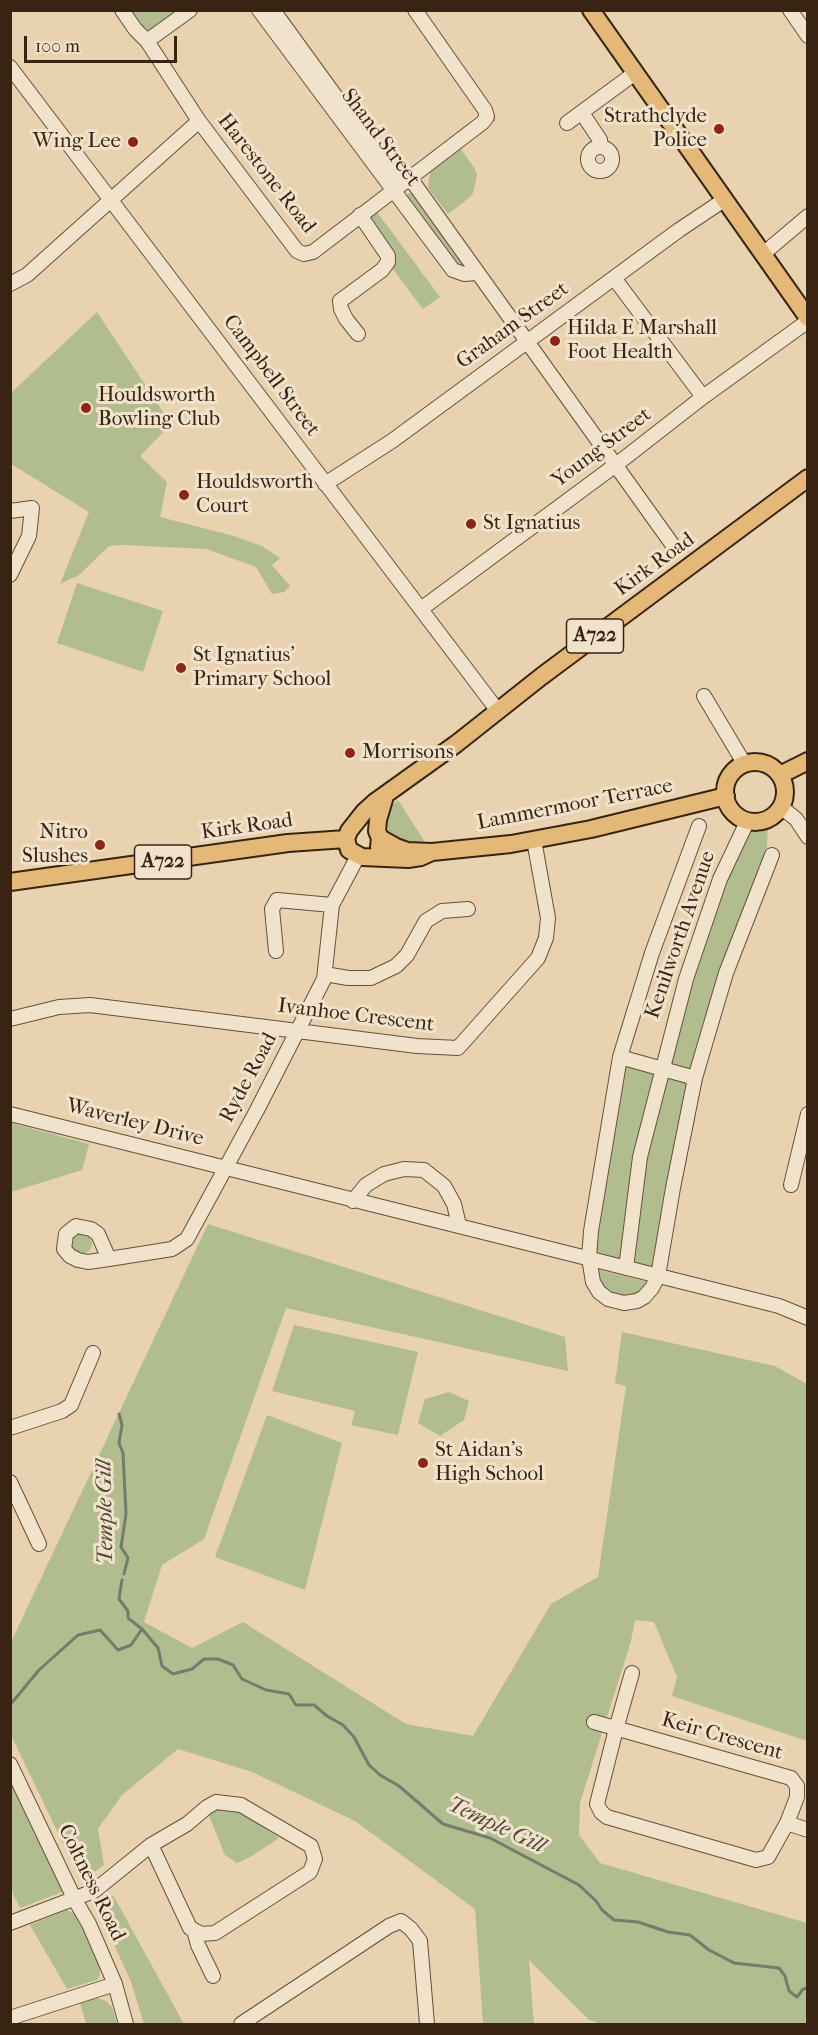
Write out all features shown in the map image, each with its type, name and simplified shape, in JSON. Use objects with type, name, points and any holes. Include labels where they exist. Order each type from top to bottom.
[{"type":"main road","points":[[591,10],[807,320]]},
{"type":"main road","name":"Kirk Road","points":[[349,833],[364,812],[807,478]]},
{"type":"main road","points":[[780,775],[807,761]]},
{"type":"main road","points":[[758,762],[771,766],[780,775],[784,786],[781,807],[767,819],[753,821],[736,814],[728,804],[725,788],[728,777],[744,764],[758,762]]},
{"type":"main road","points":[[349,833],[349,850],[364,856],[379,847],[378,820],[385,796]]},
{"type":"main road","name":"Lammermoor Terrace","points":[[379,834],[396,848],[432,852],[534,840],[591,829],[726,796]]},
{"type":"main road","name":"Kirk Road","points":[[10,882],[297,842],[349,833],[357,825],[368,824],[379,834]]},
{"type":"main road","name":"Lammermoor Terrace","points":[[364,856],[408,860],[432,852]]},
{"type":"street","name":"Harestone Road","points":[[122,10],[135,29],[147,41],[199,121],[297,251],[304,254],[313,252],[482,123],[486,117],[485,110],[415,10]]},
{"type":"street","points":[[147,41],[190,10]]},
{"type":"street","name":"Shand Street","points":[[259,10],[401,184],[453,270],[464,274],[477,273]]},
{"type":"street","name":"Shand Street","points":[[273,10],[387,167],[477,273],[672,544]]},
{"type":"street","points":[[790,10],[807,36]]},
{"type":"street","name":"Campbell Street","points":[[10,67],[498,711]]},
{"type":"street","points":[[567,123],[635,74]]},
{"type":"street","points":[[582,113],[600,140],[602,147]]},
{"type":"street","points":[[10,284],[27,275],[199,121]]},
{"type":"street","name":"Graham Street","points":[[325,484],[392,441],[724,200]]},
{"type":"street","points":[[358,334],[346,319],[340,301],[382,270],[388,262],[388,256],[360,214]]},
{"type":"street","points":[[763,254],[807,216]]},
{"type":"street","points":[[614,278],[703,397]]},
{"type":"street","name":"Young Street","points":[[421,609],[617,465],[703,397],[807,320]]},
{"type":"street","points":[[10,511],[32,508],[29,536],[10,575]]},
{"type":"street","points":[[704,696],[744,764]]},
{"type":"street","points":[[781,807],[796,819],[807,837]]},
{"type":"street","name":"Kenilworth Avenue","points":[[626,1268],[640,1157],[686,979],[720,879],[746,824],[753,821]]},
{"type":"street","name":"Kenilworth Avenue","points":[[589,1258],[591,1231],[620,1058],[652,953],[699,826]]},
{"type":"street","name":"Ivanhoe Crescent","points":[[10,1019],[59,1007],[90,1005],[417,1046],[458,1048],[538,958],[546,938],[548,918],[534,840]]},
{"type":"street","points":[[589,1258],[593,1282],[599,1292],[608,1299],[624,1303],[637,1301],[648,1292],[658,1276],[695,1078],[726,973],[772,855]]},
{"type":"street","name":"Ryde Road","points":[[109,1258],[172,1249],[187,1239],[298,1031],[325,974],[332,905],[364,856]]},
{"type":"street","points":[[276,951],[272,909],[277,900],[332,905]]},
{"type":"street","points":[[325,974],[348,978],[371,978],[396,966],[406,955],[426,921],[442,912],[468,909]]},
{"type":"street","points":[[620,1058],[695,1078]]},
{"type":"street","name":"Waverley Drive","points":[[10,1114],[779,1306],[807,1318]]},
{"type":"street","points":[[791,1185],[807,1114]]},
{"type":"street","points":[[353,1201],[366,1185],[384,1174],[404,1169],[424,1170],[444,1186],[454,1204],[459,1225]]},
{"type":"street","points":[[10,1428],[62,1411],[71,1405],[93,1353]]},
{"type":"street","points":[[10,1482],[39,1544]]},
{"type":"street","points":[[632,1673],[597,1804],[601,1812],[607,1817],[756,1860],[768,1857],[787,1823],[807,1830]]},
{"type":"street","name":"Keir Crescent","points":[[594,1722],[791,1778],[797,1786],[798,1797],[787,1823]]},
{"type":"street","name":"Coltness Road","points":[[10,1764],[75,1900],[89,1924],[115,1983],[126,2025]]},
{"type":"street","points":[[10,1923],[94,1891],[151,1845],[187,1824],[216,1802],[241,1805],[311,1846],[315,1859],[310,1872],[215,1933],[201,1934],[190,1928],[151,1845]]},
{"type":"street","points":[[249,2023],[389,1926],[401,1921],[420,1941],[427,2025]]},
{"type":"street","points":[[194,1930],[198,1945],[213,1976]]},
{"type":"street","points":[[10,2018],[115,1983]]},
{"type":"green space","points":[[129,11],[180,11],[154,30],[143,30]]},
{"type":"green space","points":[[461,149],[477,175],[473,193],[448,214],[428,188],[430,172]]},
{"type":"green space","points":[[412,193],[464,267],[463,269],[454,264],[406,197]]},
{"type":"green space","points":[[377,212],[440,297],[423,309],[392,268],[395,258],[370,223],[371,217]]},
{"type":"green space","name":"Houldsworth Bowling Club","points":[[97,312],[171,424],[140,456],[167,482],[160,517],[234,536],[262,546],[280,558],[272,565],[290,586],[284,592],[272,594],[256,567],[206,549],[124,545],[109,546],[79,575],[60,584],[89,512],[11,464],[11,393]]},
{"type":"green space","points":[[77,583],[163,611],[143,672],[57,643]]},
{"type":"green space","points":[[398,800],[425,842],[405,842],[394,839],[388,832],[387,815],[391,806]]},
{"type":"green space","points":[[752,821],[768,826],[767,847],[691,1073],[668,1067],[689,979],[723,880]]},
{"type":"green space","points":[[624,1062],[658,1072],[623,1261],[593,1253]]},
{"type":"green space","points":[[664,1074],[691,1081],[657,1269],[630,1262],[643,1158]]},
{"type":"green space","points":[[11,1123],[89,1144],[82,1170],[11,1192]]},
{"type":"green space","points":[[208,1224],[565,1337],[568,1371],[286,1308],[204,1539],[162,1565],[144,1622],[192,1648],[243,1622],[406,1724],[473,1736],[551,1604],[598,1577],[626,1386],[615,1383],[622,1332],[775,1366],[807,1384],[807,1741],[672,1696],[677,1677],[654,1622],[635,1620],[631,1641],[580,1803],[579,1835],[600,1863],[807,1923],[807,2024],[602,2024],[589,2020],[529,1960],[534,2024],[483,2024],[475,1909],[355,1821],[252,1772],[178,1749],[122,1795],[98,1829],[104,1865],[81,1881],[11,1735],[11,1642]]},
{"type":"green space","points":[[81,1232],[89,1235],[92,1243],[89,1251],[81,1254],[73,1251],[70,1243],[73,1235]]},
{"type":"green space","points":[[596,1269],[648,1282],[636,1298],[613,1297],[596,1279]]},
{"type":"green space","points":[[294,1325],[418,1352],[398,1435],[351,1425],[355,1411],[272,1391]]},
{"type":"green space","points":[[449,1392],[469,1401],[464,1420],[440,1436],[418,1423],[425,1399]]},
{"type":"green space","points":[[267,1415],[342,1443],[305,1590],[215,1557]]},
{"type":"green space","points":[[10,1778],[65,1891],[20,1908],[11,1890]]},
{"type":"green space","points":[[224,1805],[252,1819],[279,1838],[237,1863],[225,1855],[208,1813]]},
{"type":"green space","points":[[113,1895],[184,2024],[144,2024],[131,1982],[96,1905]]},
{"type":"green space","points":[[67,1910],[77,1915],[100,1964],[100,1975],[97,1980],[67,1989],[30,1925]]},
{"type":"green space","points":[[97,1998],[106,2001],[112,2007],[117,2024],[86,2024],[80,2003]]},
{"type":"waterway","name":"Temple Gill","points":[[119,1414],[122,1425],[119,1443],[123,1453],[126,1514],[121,1547],[128,1558],[124,1574]]},
{"type":"waterway","name":"Temple Gill","points":[[122,1580],[119,1599],[128,1611],[128,1618],[142,1629],[158,1648],[162,1666],[173,1674],[192,1669],[204,1659],[218,1659],[233,1665],[242,1679],[266,1690],[289,1694],[296,1705],[314,1705],[343,1725],[354,1737],[369,1765],[380,1775],[399,1786],[443,1824],[490,1838],[579,1885],[614,1920],[638,1922],[668,1932],[690,1935],[709,1950],[734,1963],[779,1968],[785,1976],[789,1991],[797,1997],[803,1989],[808,1988]]},
{"type":"waterway","name":"Temple Gill","points":[[10,1705],[39,1670],[78,1635],[100,1630],[118,1650],[131,1645],[142,1629]]},
{"type":"place","name":"Strathclyde Police","points":[[719,129]]},
{"type":"place","name":"Wing Lee","points":[[133,142]]},
{"type":"place","name":"Hilda E Marshall Foot Health","points":[[555,341]]},
{"type":"place","name":"Houldsworth Bowling Club","points":[[86,408]]},
{"type":"place","name":"Houldsworth Court","points":[[184,495]]},
{"type":"place","name":"St Ignatius","points":[[471,524]]},
{"type":"place","name":"St Ignatius' Primary School","points":[[181,668]]},
{"type":"place","name":"Morrisons","points":[[350,753]]},
{"type":"place","name":"Nitro Slushes","points":[[100,845]]},
{"type":"place","name":"St Aidan's High School","points":[[423,1463]]}]
